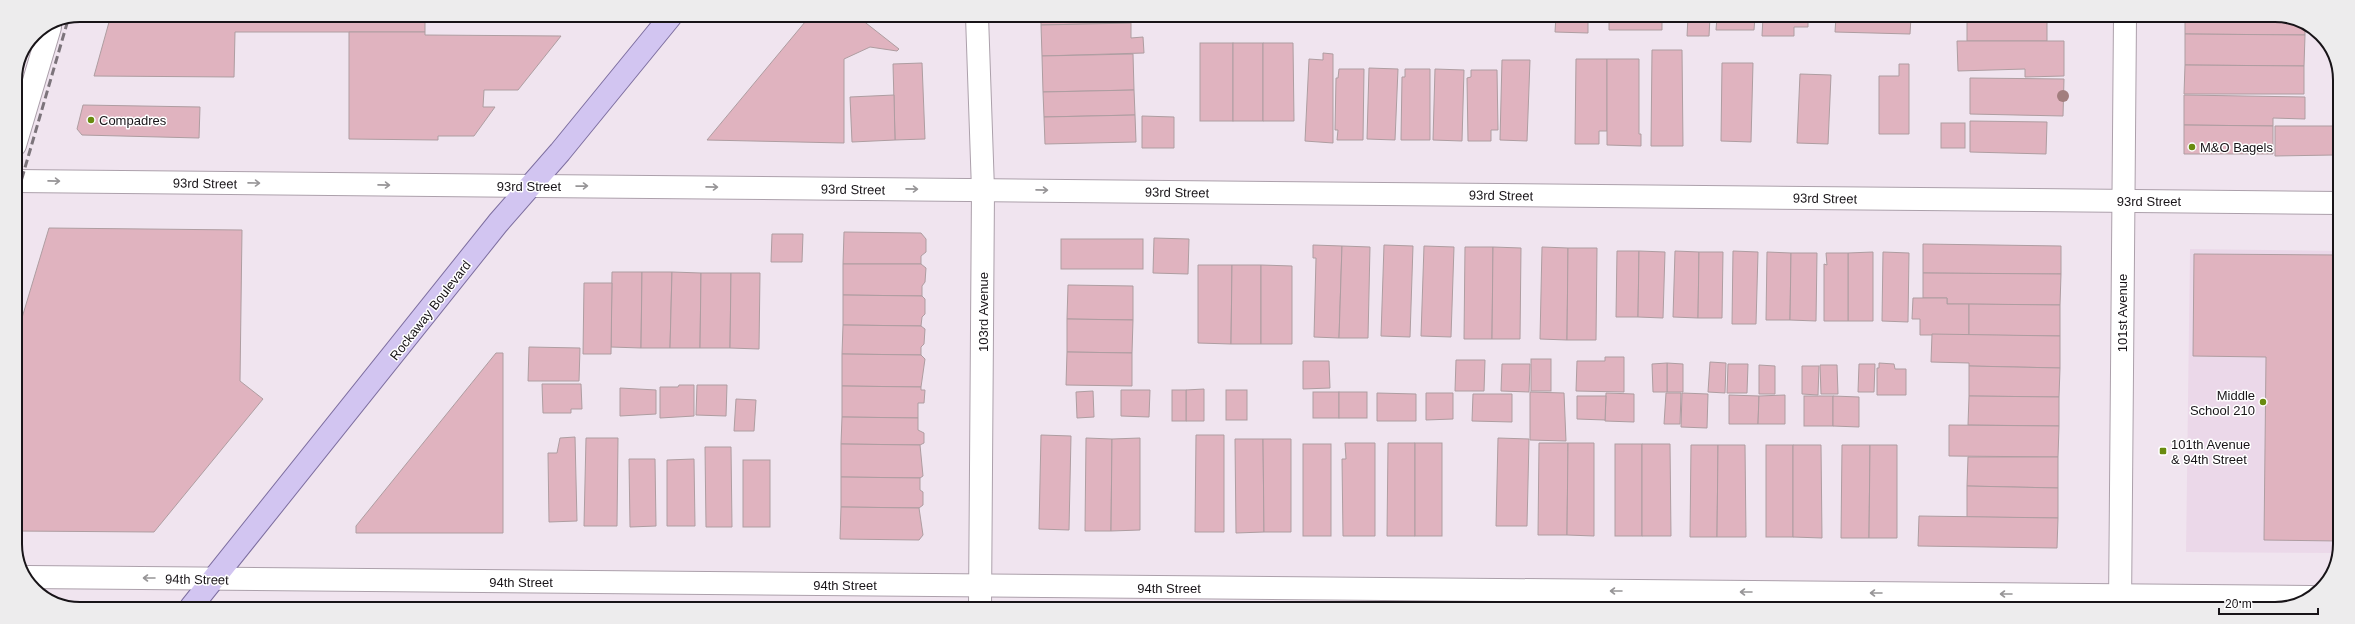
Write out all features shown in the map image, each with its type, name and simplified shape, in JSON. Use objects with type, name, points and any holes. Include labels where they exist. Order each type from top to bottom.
[{"type":"main road","name":"Rockaway Boulevard","points":[[195,602],[216,579],[529,187],[666,22]]},
{"type":"street","name":"103rd Avenue","points":[[977,22],[983,190],[982,586],[981,602]]},
{"type":"street","name":"101st Avenue","points":[[2120,602],[2125,22]]},
{"type":"street","points":[[22,121],[49,32]]},
{"type":"street","name":"93rd Street","points":[[22,181],[2333,203]]},
{"type":"street","name":"94th Street","points":[[32,576],[982,586],[2120,602],[2298,597]]},
{"type":"shaded area","name":"Middle School 210","points":[[2190,249],[2333,251],[2333,553],[2186,552]]},
{"type":"building","points":[[109,22],[425,22],[425,32],[235,32],[234,77],[94,76]]},
{"type":"building","points":[[805,22],[865,22],[899,49],[897,51],[870,47],[844,59],[844,143],[707,140]]},
{"type":"building","points":[[1041,22],[1131,22],[1131,23],[1041,25]]},
{"type":"building","points":[[1556,22],[1588,22],[1588,33],[1555,32]]},
{"type":"building","points":[[1609,22],[1662,22],[1662,30],[1609,30]]},
{"type":"building","points":[[1688,22],[1710,22],[1709,36],[1687,36]]},
{"type":"building","points":[[1717,22],[1755,22],[1754,30],[1716,30]]},
{"type":"building","points":[[1763,22],[1808,22],[1808,27],[1794,27],[1794,36],[1762,36]]},
{"type":"building","points":[[1836,22],[1911,22],[1910,34],[1835,32]]},
{"type":"building","points":[[1967,22],[2047,22],[2047,41],[1967,41]]},
{"type":"building","points":[[2185,22],[2283,22],[2305,31],[2305,35],[2185,34]]},
{"type":"building","points":[[1131,23],[1131,38],[1143,37],[1144,53],[1042,56],[1041,25]]},
{"type":"building","points":[[349,32],[425,32],[425,35],[561,36],[518,90],[484,90],[483,107],[495,107],[474,136],[438,136],[438,140],[349,139]]},
{"type":"building","points":[[2185,34],[2305,35],[2304,66],[2185,65]]},
{"type":"building","points":[[1957,41],[2064,41],[2064,76],[2025,77],[2025,69],[1958,71]]},
{"type":"building","points":[[1200,43],[1233,43],[1233,121],[1200,121]]},
{"type":"building","points":[[1233,43],[1263,43],[1263,121],[1233,121]]},
{"type":"building","points":[[1263,43],[1293,43],[1294,121],[1263,121]]},
{"type":"building","points":[[1652,50],[1682,50],[1683,146],[1651,146]]},
{"type":"building","points":[[1323,53],[1333,54],[1333,143],[1305,141],[1309,59],[1323,60]]},
{"type":"building","points":[[1133,54],[1134,90],[1043,92],[1042,56]]},
{"type":"building","points":[[1576,59],[1607,59],[1607,131],[1599,131],[1599,144],[1575,144]]},
{"type":"building","points":[[1607,59],[1639,59],[1639,134],[1641,134],[1641,146],[1607,145]]},
{"type":"building","points":[[1502,60],[1530,60],[1527,141],[1500,140]]},
{"type":"building","points":[[922,63],[925,139],[895,140],[893,64]]},
{"type":"building","points":[[1722,63],[1753,63],[1751,142],[1721,141]]},
{"type":"building","points":[[1899,64],[1909,64],[1909,134],[1879,134],[1879,76],[1899,76]]},
{"type":"building","points":[[2185,65],[2304,66],[2304,94],[2184,94]]},
{"type":"building","points":[[1369,68],[1398,69],[1395,140],[1367,139]]},
{"type":"building","points":[[1339,69],[1364,69],[1363,140],[1337,140],[1338,130],[1335,130],[1336,78],[1338,78]]},
{"type":"building","points":[[1405,69],[1430,69],[1430,140],[1401,140],[1402,77],[1405,77]]},
{"type":"building","points":[[1435,69],[1464,70],[1462,141],[1433,140]]},
{"type":"building","points":[[1471,70],[1497,70],[1498,130],[1491,130],[1491,141],[1468,141],[1467,78],[1471,77]]},
{"type":"building","points":[[1800,74],[1831,75],[1828,144],[1797,143]]},
{"type":"building","points":[[1970,78],[2064,79],[2063,116],[1970,114]]},
{"type":"building","points":[[1134,90],[1135,115],[1044,117],[1043,92]]},
{"type":"building","points":[[894,95],[895,140],[852,142],[850,97]]},
{"type":"building","points":[[2184,95],[2305,97],[2305,119],[2273,118],[2273,126],[2184,125]]},
{"type":"building","points":[[83,105],[200,107],[199,138],[82,135],[77,129]]},
{"type":"building","points":[[1135,115],[1136,142],[1045,144],[1044,117]]},
{"type":"building","points":[[1142,116],[1174,117],[1174,148],[1142,148]]},
{"type":"building","points":[[1970,121],[2047,122],[2046,154],[1970,152]]},
{"type":"building","points":[[1941,123],[1965,123],[1965,148],[1941,148]]},
{"type":"building","points":[[2184,125],[2273,126],[2273,154],[2184,154]]},
{"type":"building","points":[[2275,126],[2333,126],[2333,155],[2275,156]]},
{"type":"building","points":[[49,228],[242,230],[240,381],[263,399],[154,532],[22,531],[22,318]]},
{"type":"building","points":[[844,232],[921,233],[926,239],[926,252],[921,256],[921,264],[843,264]]},
{"type":"building","points":[[772,234],[803,234],[802,262],[771,262]]},
{"type":"building","points":[[1154,238],[1189,239],[1188,274],[1153,273]]},
{"type":"building","points":[[1061,239],[1143,239],[1143,269],[1061,269]]},
{"type":"building","points":[[1923,244],[2061,246],[2061,274],[1923,273]]},
{"type":"building","points":[[1313,245],[1342,246],[1339,338],[1314,337],[1316,258],[1313,258]]},
{"type":"building","points":[[1384,245],[1413,246],[1410,337],[1381,336]]},
{"type":"building","points":[[1342,246],[1370,247],[1368,338],[1339,338]]},
{"type":"building","points":[[1424,246],[1454,247],[1451,337],[1421,336]]},
{"type":"building","points":[[1465,247],[1493,247],[1492,339],[1464,339]]},
{"type":"building","points":[[1493,247],[1521,248],[1520,339],[1492,339]]},
{"type":"building","points":[[1542,247],[1568,248],[1567,340],[1540,339]]},
{"type":"building","points":[[1568,248],[1597,248],[1596,340],[1567,340]]},
{"type":"building","points":[[1617,251],[1639,251],[1638,317],[1616,317]]},
{"type":"building","points":[[1639,251],[1665,252],[1663,318],[1638,317]]},
{"type":"building","points":[[1675,251],[1699,252],[1698,318],[1673,317]]},
{"type":"building","points":[[1733,251],[1758,252],[1756,324],[1732,324]]},
{"type":"building","points":[[1699,252],[1723,252],[1722,318],[1698,318]]},
{"type":"building","points":[[1767,252],[1791,253],[1790,320],[1766,320]]},
{"type":"building","points":[[1873,252],[1873,321],[1848,321],[1848,253]]},
{"type":"building","points":[[1883,252],[1909,253],[1908,322],[1882,321]]},
{"type":"building","points":[[1791,253],[1817,253],[1816,321],[1790,320]]},
{"type":"building","points":[[1826,253],[1848,253],[1848,321],[1824,321],[1824,264],[1827,265]]},
{"type":"building","points":[[2194,254],[2333,255],[2333,541],[2264,540],[2266,357],[2193,356]]},
{"type":"building","points":[[843,264],[921,264],[926,268],[925,282],[922,286],[922,296],[843,295]]},
{"type":"building","points":[[1198,265],[1232,265],[1231,344],[1198,343]]},
{"type":"building","points":[[1232,265],[1261,265],[1261,344],[1231,344]]},
{"type":"building","points":[[1261,265],[1292,266],[1292,344],[1261,344]]},
{"type":"building","points":[[612,272],[642,272],[641,348],[611,347]]},
{"type":"building","points":[[642,272],[672,272],[670,348],[641,348]]},
{"type":"building","points":[[672,272],[701,273],[700,348],[670,348]]},
{"type":"building","points":[[701,273],[731,273],[730,348],[700,348]]},
{"type":"building","points":[[731,273],[760,273],[759,349],[730,348]]},
{"type":"building","points":[[1923,273],[2061,274],[2060,305],[1947,304],[1947,298],[1923,298]]},
{"type":"building","points":[[584,283],[612,283],[611,354],[583,354]]},
{"type":"building","points":[[1068,285],[1133,286],[1133,320],[1067,319]]},
{"type":"building","points":[[843,295],[922,296],[925,299],[925,314],[922,317],[921,326],[843,325]]},
{"type":"building","points":[[1913,298],[1947,298],[1947,304],[1969,304],[1969,335],[1920,335],[1920,319],[1912,319]]},
{"type":"building","points":[[1969,304],[2060,305],[2060,336],[1969,335]]},
{"type":"building","points":[[1067,319],[1133,320],[1132,353],[1067,352]]},
{"type":"building","points":[[843,325],[921,326],[925,329],[924,344],[921,347],[921,355],[842,354]]},
{"type":"building","points":[[1932,334],[2060,336],[2060,368],[1969,366],[1969,363],[1931,362]]},
{"type":"building","points":[[529,347],[580,348],[579,381],[528,381]]},
{"type":"building","points":[[1067,352],[1132,353],[1132,386],[1066,385]]},
{"type":"building","points":[[496,353],[503,353],[503,533],[356,533],[356,526]]},
{"type":"building","points":[[842,354],[921,355],[925,359],[921,387],[842,386]]},
{"type":"building","points":[[1605,357],[1624,357],[1624,392],[1576,391],[1577,361],[1605,361]]},
{"type":"building","points":[[1531,359],[1551,359],[1551,391],[1531,391]]},
{"type":"building","points":[[1456,360],[1485,360],[1484,391],[1455,391]]},
{"type":"building","points":[[1303,361],[1329,361],[1330,388],[1303,389]]},
{"type":"building","points":[[1710,362],[1726,363],[1725,393],[1708,392]]},
{"type":"building","points":[[1667,363],[1683,364],[1683,392],[1667,392]]},
{"type":"building","points":[[1667,363],[1667,392],[1653,392],[1652,364]]},
{"type":"building","points":[[1879,363],[1894,364],[1895,369],[1906,369],[1906,395],[1877,395],[1877,368],[1879,368]]},
{"type":"building","points":[[1502,364],[1530,364],[1529,392],[1501,391]]},
{"type":"building","points":[[1728,364],[1748,364],[1747,393],[1727,393]]},
{"type":"building","points":[[1859,364],[1875,364],[1874,392],[1858,392]]},
{"type":"building","points":[[1759,365],[1775,366],[1775,394],[1759,394]]},
{"type":"building","points":[[1820,365],[1837,365],[1838,394],[1821,394]]},
{"type":"building","points":[[1802,366],[1819,366],[1818,395],[1802,394]]},
{"type":"building","points":[[1969,366],[2060,368],[2059,397],[1969,396]]},
{"type":"building","points":[[542,384],[581,384],[582,409],[571,409],[571,413],[543,413]]},
{"type":"building","points":[[679,385],[694,385],[694,416],[660,418],[660,387],[678,387]]},
{"type":"building","points":[[697,385],[727,385],[726,416],[696,415]]},
{"type":"building","points":[[842,386],[921,387],[921,390],[925,390],[924,403],[918,403],[918,418],[842,417]]},
{"type":"building","points":[[620,388],[656,390],[656,414],[620,416]]},
{"type":"building","points":[[1204,389],[1204,421],[1186,421],[1186,390]]},
{"type":"building","points":[[1121,390],[1150,390],[1149,417],[1121,416]]},
{"type":"building","points":[[1172,390],[1186,390],[1186,421],[1172,421]]},
{"type":"building","points":[[1226,390],[1247,390],[1247,420],[1226,420]]},
{"type":"building","points":[[1093,391],[1094,417],[1077,418],[1076,392]]},
{"type":"building","points":[[1313,392],[1339,392],[1339,418],[1313,418]]},
{"type":"building","points":[[1339,392],[1367,392],[1367,418],[1339,418]]},
{"type":"building","points":[[1530,392],[1564,393],[1566,441],[1530,440]]},
{"type":"building","points":[[1377,393],[1416,394],[1416,421],[1377,421]]},
{"type":"building","points":[[1426,393],[1453,393],[1453,419],[1426,420]]},
{"type":"building","points":[[1606,393],[1634,394],[1634,422],[1605,421]]},
{"type":"building","points":[[1666,393],[1681,393],[1680,424],[1664,424]]},
{"type":"building","points":[[1682,393],[1708,394],[1707,428],[1681,427]]},
{"type":"building","points":[[1473,394],[1512,394],[1512,422],[1472,421]]},
{"type":"building","points":[[1729,395],[1759,396],[1758,424],[1729,424]]},
{"type":"building","points":[[1785,395],[1785,424],[1758,424],[1759,396]]},
{"type":"building","points":[[1577,396],[1606,396],[1605,420],[1577,419]]},
{"type":"building","points":[[1804,396],[1833,396],[1833,426],[1804,426]]},
{"type":"building","points":[[1833,396],[1859,397],[1859,427],[1833,426]]},
{"type":"building","points":[[1969,396],[2059,397],[2059,426],[1968,425]]},
{"type":"building","points":[[736,399],[756,400],[754,431],[734,431]]},
{"type":"building","points":[[842,417],[918,418],[918,430],[924,433],[924,443],[920,445],[841,444]]},
{"type":"building","points":[[1949,425],[2059,426],[2058,457],[1949,456]]},
{"type":"building","points":[[1041,435],[1071,436],[1069,530],[1039,529]]},
{"type":"building","points":[[1196,435],[1224,435],[1224,532],[1195,532]]},
{"type":"building","points":[[575,437],[577,521],[549,522],[548,453],[557,453],[560,438]]},
{"type":"building","points":[[586,438],[618,438],[617,526],[584,526]]},
{"type":"building","points":[[1086,438],[1112,439],[1111,531],[1085,531]]},
{"type":"building","points":[[1140,438],[1140,530],[1111,531],[1112,439]]},
{"type":"building","points":[[1498,438],[1529,439],[1527,526],[1496,526]]},
{"type":"building","points":[[1235,439],[1263,439],[1264,532],[1236,533]]},
{"type":"building","points":[[1263,439],[1291,439],[1291,532],[1264,532]]},
{"type":"building","points":[[1345,443],[1375,443],[1375,536],[1343,536],[1342,459],[1346,459]]},
{"type":"building","points":[[1388,443],[1415,443],[1415,536],[1387,536]]},
{"type":"building","points":[[1415,443],[1442,443],[1442,536],[1415,536]]},
{"type":"building","points":[[1539,443],[1568,443],[1567,535],[1538,535]]},
{"type":"building","points":[[1568,443],[1594,443],[1594,536],[1567,535]]},
{"type":"building","points":[[841,444],[920,445],[923,476],[920,478],[841,477]]},
{"type":"building","points":[[1303,444],[1331,444],[1331,536],[1303,536]]},
{"type":"building","points":[[1615,444],[1642,444],[1642,536],[1615,536]]},
{"type":"building","points":[[1642,444],[1670,444],[1671,536],[1642,536]]},
{"type":"building","points":[[1691,445],[1718,445],[1717,537],[1690,537]]},
{"type":"building","points":[[1718,445],[1745,445],[1746,537],[1717,537]]},
{"type":"building","points":[[1766,445],[1793,445],[1793,537],[1766,537]]},
{"type":"building","points":[[1793,445],[1821,445],[1822,538],[1793,537]]},
{"type":"building","points":[[1842,445],[1870,445],[1869,538],[1841,538]]},
{"type":"building","points":[[1870,445],[1897,445],[1897,538],[1869,538]]},
{"type":"building","points":[[705,447],[731,447],[732,527],[706,527]]},
{"type":"building","points":[[1968,457],[2058,457],[2058,488],[1967,486]]},
{"type":"building","points":[[629,459],[655,459],[656,526],[630,527]]},
{"type":"building","points":[[694,459],[695,526],[667,526],[667,460]]},
{"type":"building","points":[[743,460],[770,460],[770,527],[743,527]]},
{"type":"building","points":[[841,477],[920,478],[920,490],[923,492],[923,505],[919,508],[841,507]]},
{"type":"building","points":[[1967,486],[2058,488],[2058,518],[1967,517]]},
{"type":"building","points":[[841,507],[919,508],[923,535],[919,540],[840,539]]},
{"type":"building","points":[[1919,516],[2058,518],[2057,548],[1918,546]]},
{"type":"railway","points":[[22,178],[67,24]]},
{"type":"place","name":"Compadres","points":[[91,120]]},
{"type":"place","name":"M&O Bagels","points":[[2192,147]]},
{"type":"place","name":"Middle School 210","points":[[2263,402]]},
{"type":"place","name":"101th Avenue & 94th Street","points":[[2163,451]]}]
